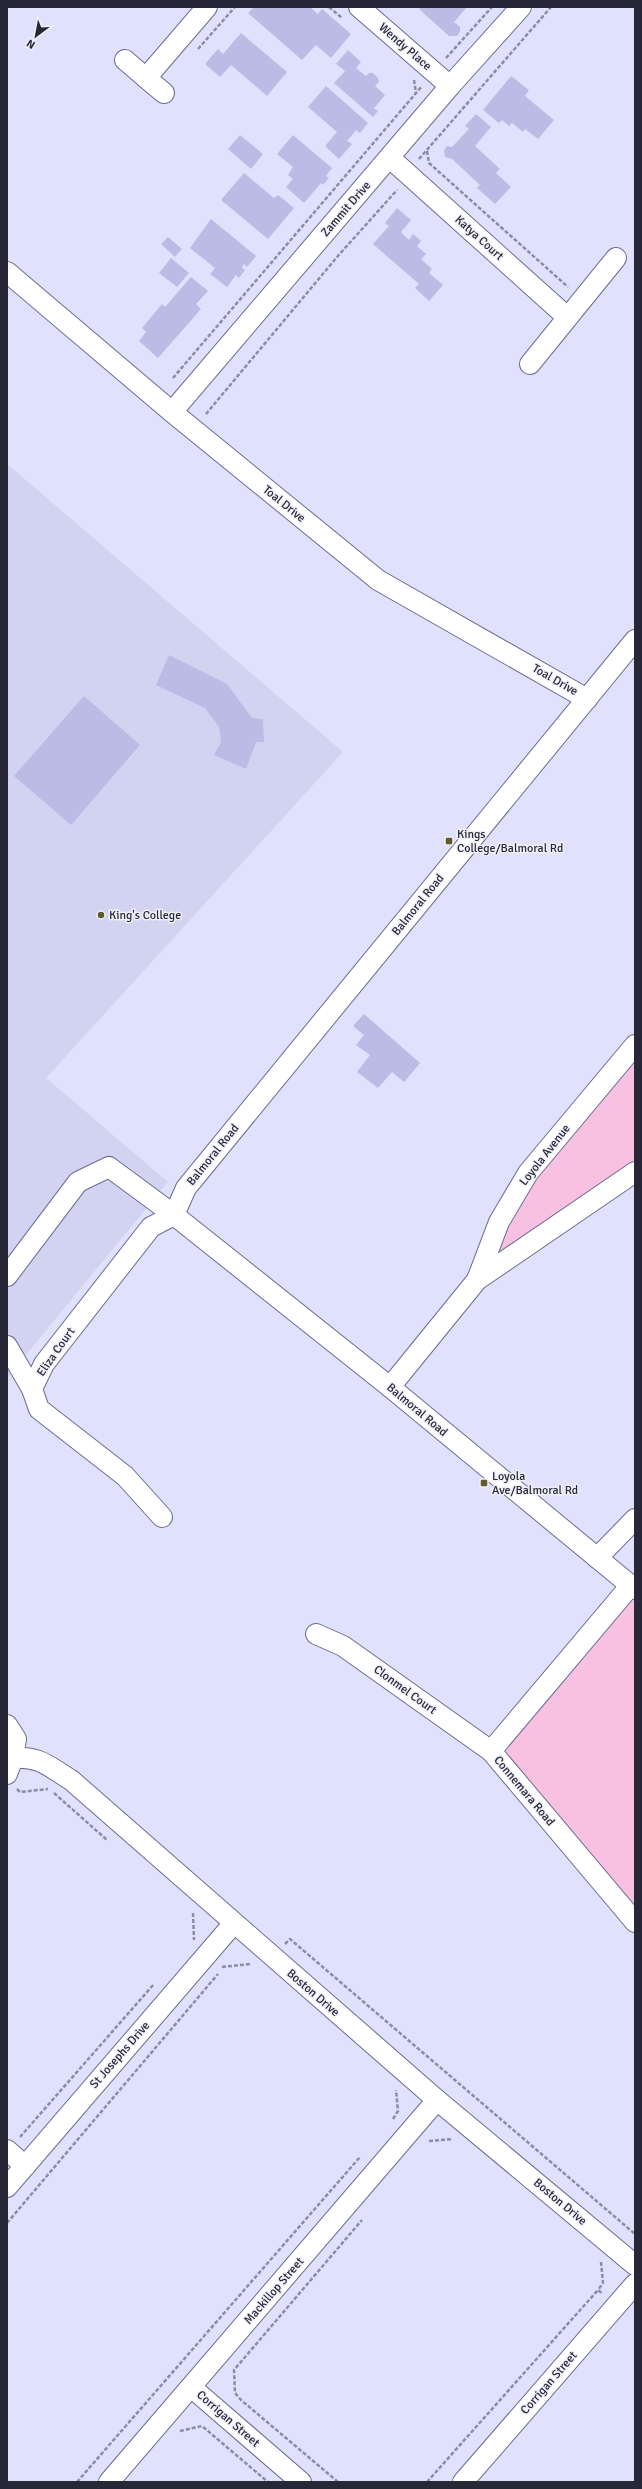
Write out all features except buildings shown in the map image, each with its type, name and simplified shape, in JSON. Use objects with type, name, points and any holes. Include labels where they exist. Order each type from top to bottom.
[{"type":"street","points":[[146,78],[207,7]]},
{"type":"street","name":"Wendy Place","points":[[359,7],[450,86]]},
{"type":"street","name":"Zammit Drive","points":[[172,412],[450,86],[521,7]]},
{"type":"street","points":[[125,60],[164,93]]},
{"type":"street","name":"Katya Court","points":[[390,158],[567,317]]},
{"type":"street","points":[[530,364],[616,258]]},
{"type":"street","name":"Toal Drive","points":[[7,272],[172,412],[378,580],[587,699]]},
{"type":"street","name":"Balmoral Road","points":[[633,1587],[390,1387],[174,1215],[186,1188],[635,640]]},
{"type":"street","name":"Loyola Avenue","points":[[477,1280],[499,1222],[528,1173],[635,1045]]},
{"type":"street","points":[[7,1276],[78,1182],[109,1167],[174,1215]]},
{"type":"street","name":"Loyola Avenue","points":[[390,1387],[477,1280],[635,1172]]},
{"type":"street","name":"Eliza Court","points":[[162,1518],[125,1476],[39,1409],[32,1389],[44,1364],[151,1228],[174,1215]]},
{"type":"street","points":[[7,1346],[32,1389]]},
{"type":"street","points":[[597,1558],[635,1519]]},
{"type":"street","name":"Connemara Road","points":[[633,1587],[491,1751],[635,1922]]},
{"type":"street","name":"Clonmel Court","points":[[316,1634],[343,1646],[491,1751]]},
{"type":"street","points":[[7,1725],[16,1739],[10,1772]]},
{"type":"street","name":"Boston Drive","points":[[10,1772],[29,1757],[48,1765],[71,1780],[437,2100],[635,2265]]},
{"type":"street","name":"St Josephs Drive","points":[[7,2187],[234,1923]]},
{"type":"street","name":"Mackillop Street","points":[[110,2482],[437,2100]]},
{"type":"street","points":[[8,2150],[25,2166]]},
{"type":"street","name":"Corrigan Street","points":[[463,2482],[635,2284]]},
{"type":"street","name":"Corrigan Street","points":[[191,2387],[301,2482]]},
{"type":"path","points":[[156,398],[434,72],[492,7]]},
{"type":"path","points":[[212,419],[206,414],[337,257],[408,175],[427,150],[552,7]]},
{"type":"path","points":[[427,150],[429,163],[582,300]]},
{"type":"path","points":[[10,1772],[20,1792],[48,1788],[108,1840]]},
{"type":"path","points":[[187,1908],[193,1914],[193,1939],[188,1945]]},
{"type":"path","points":[[7,2223],[223,1967],[248,1963],[260,1972],[290,1938],[635,2234]]},
{"type":"path","points":[[193,1939],[207,1954],[223,1967]]},
{"type":"path","points":[[8,2150],[157,1980]]},
{"type":"path","points":[[396,2088],[398,2111],[393,2121],[424,2146],[430,2139],[453,2138],[459,2143]]},
{"type":"path","points":[[77,2482],[361,2156]]},
{"type":"path","points":[[338,2482],[241,2400],[235,2393],[234,2370],[364,2218]]},
{"type":"path","points":[[427,2482],[598,2290],[603,2283],[601,2262],[595,2257]]},
{"type":"path","points":[[598,2290],[616,2306]]},
{"type":"path","points":[[178,2433],[182,2429],[202,2426],[268,2482]]},
{"type":"shaded area","name":"King's College","points":[[7,464],[343,752],[46,1078],[168,1182],[7,1378]]},
{"type":"shaded area","points":[[635,1045],[635,1172],[477,1280],[499,1222]]},
{"type":"shaded area","points":[[635,1589],[635,1922],[491,1751]]},
{"type":"place","name":"Kings College/Balmoral Rd","points":[[449,841]]},
{"type":"place","name":"King's College","points":[[101,915]]},
{"type":"place","name":"Loyola Ave/Balmoral Rd","points":[[484,1483]]}]
